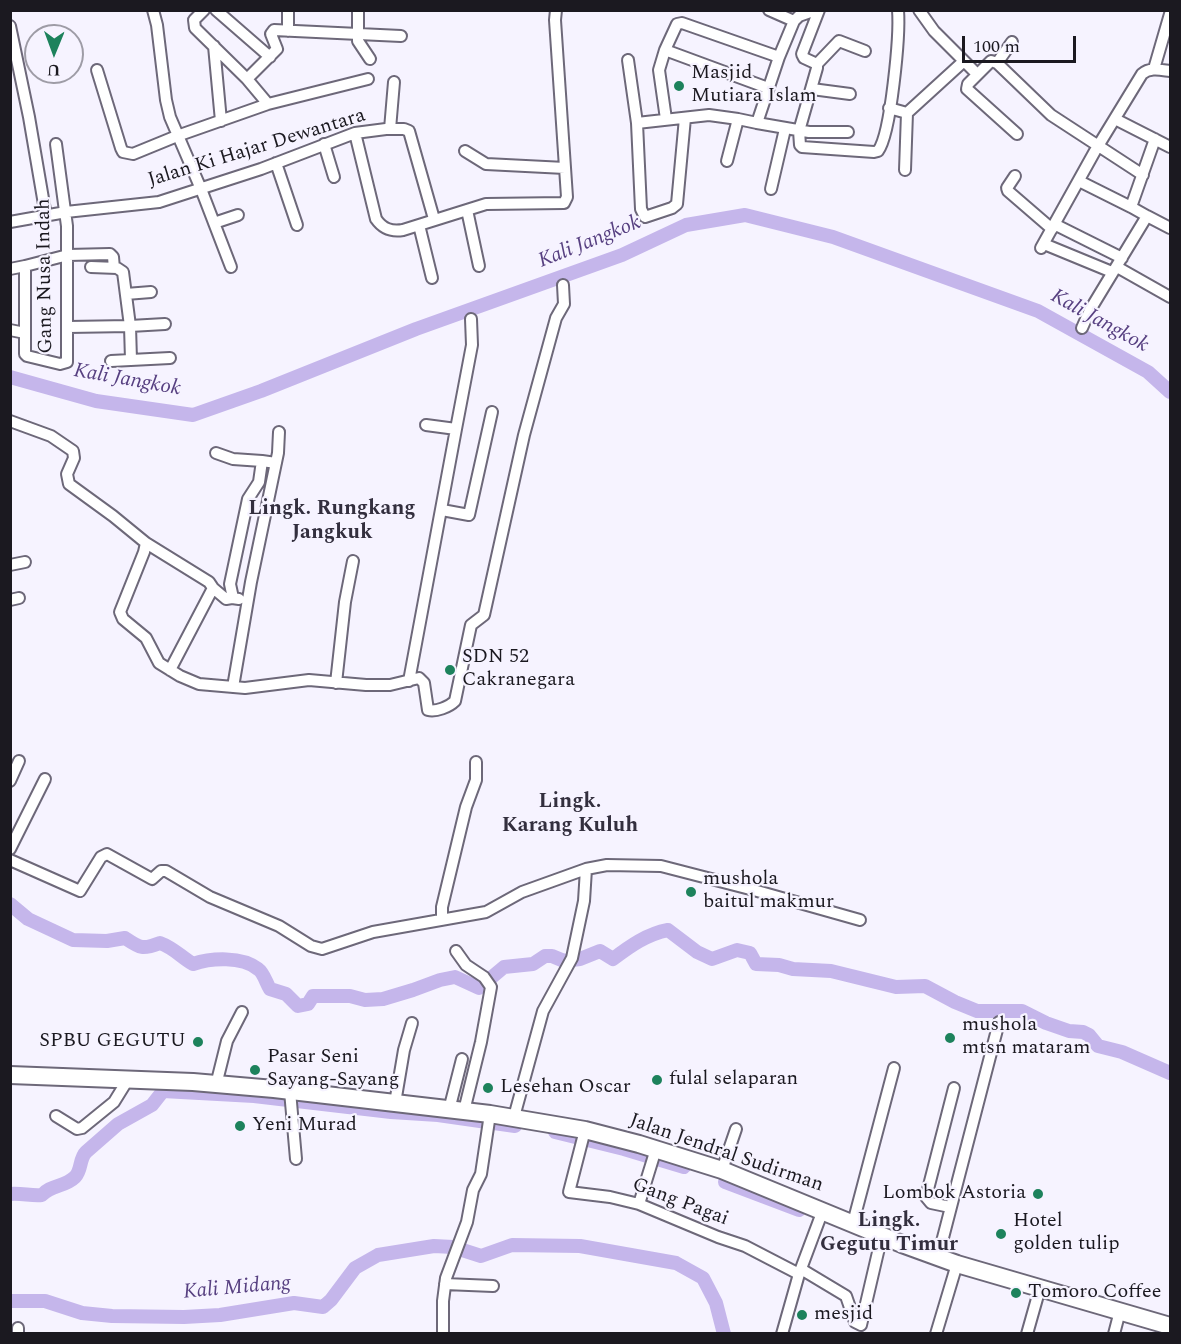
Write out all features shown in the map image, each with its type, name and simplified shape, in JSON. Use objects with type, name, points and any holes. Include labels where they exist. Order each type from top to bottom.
[{"type":"highway","name":"Jalan Jendral Sudirman","points":[[10,1075],[216,1085],[291,1098],[395,1102],[457,1110],[490,1121],[514,1118],[654,1155],[723,1170],[957,1264],[1170,1326]]},
{"type":"street","points":[[153,10],[166,100],[177,136],[201,189],[231,267]]},
{"type":"street","points":[[204,10],[194,20],[193,26],[247,79],[268,104]]},
{"type":"street","points":[[216,10],[270,57]]},
{"type":"street","points":[[288,10],[288,31]]},
{"type":"street","points":[[358,10],[359,45],[370,59]]},
{"type":"street","points":[[355,133],[378,222],[386,229],[396,231],[495,203],[564,203],[567,197],[566,168],[556,10]]},
{"type":"street","points":[[769,10],[794,21]]},
{"type":"street","points":[[757,123],[779,57],[794,21],[799,16],[818,10]]},
{"type":"street","points":[[817,64],[804,58],[802,54],[818,10]]},
{"type":"street","points":[[865,51],[839,40],[817,64],[812,90],[799,131],[802,147],[878,151],[882,146],[890,108],[898,45],[898,10]]},
{"type":"street","points":[[919,10],[934,31],[977,74]]},
{"type":"street","points":[[1154,69],[1170,14]]},
{"type":"street","points":[[666,119],[659,70],[675,26],[682,23],[779,57]]},
{"type":"street","points":[[10,26],[46,216]]},
{"type":"street","points":[[247,79],[270,57],[277,45],[271,32],[275,30],[401,36]]},
{"type":"street","points":[[997,63],[1012,42]]},
{"type":"street","points":[[214,46],[221,121]]},
{"type":"street","points":[[665,50],[768,88]]},
{"type":"street","points":[[628,60],[637,123],[641,209],[648,217],[677,204],[685,118]]},
{"type":"street","points":[[905,170],[907,113],[964,61]]},
{"type":"street","points":[[1017,134],[967,89],[977,74],[990,62],[997,63],[1051,115],[1143,175]]},
{"type":"street","points":[[1117,266],[1042,246],[1142,74],[1154,69],[1170,71]]},
{"type":"street","points":[[97,70],[123,152],[133,154],[268,104],[368,80]]},
{"type":"street","points":[[390,129],[394,82]]},
{"type":"street","points":[[812,90],[850,94]]},
{"type":"street","points":[[890,108],[907,113]]},
{"type":"street","points":[[637,123],[716,115],[799,131],[848,132]]},
{"type":"street","points":[[726,161],[738,119]]},
{"type":"street","points":[[1115,119],[1170,147]]},
{"type":"street","name":"Jalan Ki Hajar Dewantara","points":[[10,222],[66,212],[159,202],[276,163],[355,133],[390,129],[408,130],[411,135],[434,219]]},
{"type":"street","points":[[771,189],[785,129]]},
{"type":"street","points":[[1131,207],[1155,139]]},
{"type":"street","name":"Gang Nusa Indah","points":[[26,333],[25,354],[32,358],[66,363],[68,255],[66,212],[56,144]]},
{"type":"street","points":[[324,144],[334,177]]},
{"type":"street","points":[[465,151],[486,164],[566,168]]},
{"type":"street","points":[[276,163],[297,225]]},
{"type":"street","points":[[1015,176],[1007,188],[1008,191],[1054,227],[1170,297]]},
{"type":"street","points":[[1079,181],[1170,228]]},
{"type":"street","points":[[467,210],[479,266]]},
{"type":"street","points":[[214,223],[238,215]]},
{"type":"street","points":[[1082,328],[1090,310],[1147,216]]},
{"type":"street","points":[[418,225],[432,278]]},
{"type":"street","points":[[10,269],[68,255],[110,254],[113,256],[114,268]]},
{"type":"street","points":[[10,330],[26,333],[25,266]]},
{"type":"street","points":[[91,267],[114,268],[123,272],[130,327],[131,360]]},
{"type":"street","points":[[146,543],[120,612],[123,619],[146,638],[159,663],[170,670],[199,684],[245,688],[309,680],[390,685],[419,678],[423,681],[426,705],[430,711],[450,705],[455,701],[470,627],[484,615],[524,435],[556,318],[564,304],[563,285]]},
{"type":"street","points":[[126,294],[151,292]]},
{"type":"street","points":[[409,681],[472,345],[471,319]]},
{"type":"street","points":[[68,327],[130,327],[165,324]]},
{"type":"street","points":[[111,361],[170,358]]},
{"type":"street","points":[[442,510],[469,515],[492,412]]},
{"type":"street","points":[[10,421],[51,436],[73,451],[74,458],[66,478],[69,484],[146,543],[211,585],[226,599],[233,598],[248,602]]},
{"type":"street","points":[[426,424],[456,429]]},
{"type":"street","points":[[233,687],[276,463],[279,432]]},
{"type":"street","points":[[216,453],[232,459],[276,463]]},
{"type":"street","points":[[233,598],[230,584],[246,504],[259,482],[262,461]]},
{"type":"street","points":[[336,683],[352,561]]},
{"type":"street","points":[[10,565],[25,562]]},
{"type":"street","points":[[170,670],[211,585]]},
{"type":"street","points":[[10,781],[19,761]]},
{"type":"street","points":[[442,920],[442,907],[461,829],[476,780],[476,762]]},
{"type":"street","points":[[10,849],[45,779]]},
{"type":"street","points":[[10,860],[80,891],[101,857],[107,854],[152,879],[161,871],[166,871],[210,897],[279,926],[311,946],[322,949],[364,934],[486,912],[522,892],[586,869],[631,864],[661,866],[860,920]]},
{"type":"street","points":[[514,1118],[543,1011],[572,958],[584,901],[586,869]]},
{"type":"street","points":[[456,951],[466,965],[488,983],[480,1042],[457,1110]]},
{"type":"street","points":[[216,1085],[227,1041],[242,1012]]},
{"type":"street","points":[[938,1257],[999,1022]]},
{"type":"street","points":[[395,1102],[404,1050],[412,1023]]},
{"type":"street","points":[[457,1110],[462,1059]]},
{"type":"street","points":[[853,1223],[894,1068]]},
{"type":"street","points":[[56,1116],[77,1129],[82,1128],[114,1102],[127,1081]]},
{"type":"street","points":[[950,1207],[929,1202],[926,1197],[954,1088]]},
{"type":"street","points":[[291,1098],[296,1159]]},
{"type":"street","points":[[443,1334],[445,1284],[464,1234],[475,1186],[485,1157],[490,1121]]},
{"type":"street","points":[[723,1170],[736,1129]]},
{"type":"street","name":"Gang Pagai","points":[[583,1136],[569,1192],[610,1197],[639,1204],[745,1246],[846,1296],[855,1322],[861,1325],[882,1235]]},
{"type":"street","points":[[639,1204],[654,1155]]},
{"type":"street","points":[[782,1334],[800,1272],[823,1210]]},
{"type":"street","points":[[936,1334],[957,1264]]},
{"type":"street","points":[[445,1284],[493,1286]]},
{"type":"street","points":[[1027,1334],[1040,1287]]},
{"type":"street","points":[[1114,1334],[1120,1311]]},
{"type":"waterway","name":"Kali Jangkok","points":[[10,377],[96,401],[193,415],[261,391],[416,329],[622,255],[686,225],[745,215],[833,237],[1038,311],[1148,372],[1170,392]]},
{"type":"waterway","points":[[10,904],[28,919],[73,940],[107,941],[125,938],[141,947],[160,943],[193,964],[208,960],[244,962],[260,971],[270,989],[286,994],[298,1006],[308,1004],[313,996],[383,999],[455,977],[479,988],[504,967],[533,964],[545,956],[564,961],[580,959],[600,951],[613,959],[632,945],[668,930],[697,952],[712,959],[737,950],[750,953],[756,964],[831,971],[896,987],[925,986],[977,1011],[1022,1011],[1069,1031],[1083,1032],[1089,1035],[1098,1046],[1122,1052],[1170,1073]]},
{"type":"waterway","points":[[10,1194],[42,1195],[49,1189],[67,1183],[79,1171],[86,1152],[118,1124],[152,1105],[163,1091],[254,1096],[391,1112],[438,1115],[515,1126]]},
{"type":"waterway","points":[[555,1132],[684,1167]]},
{"type":"waterway","points":[[725,1182],[799,1210]]},
{"type":"waterway","name":"Kali Midang","points":[[10,1301],[45,1301],[82,1313],[112,1316],[220,1315],[294,1303],[323,1307],[355,1268],[378,1255],[434,1246],[453,1247],[481,1256],[512,1245],[580,1246],[676,1263],[703,1278],[716,1303],[724,1334]]},
{"type":"place","name":"Masjid Mutiara Islam","points":[[679,86]]},
{"type":"place","name":"SDN 52 Cakranegara","points":[[450,670]]},
{"type":"place","name":"mushola baitul makmur","points":[[691,892]]},
{"type":"place","name":"mushola mtsn mataram","points":[[950,1038]]},
{"type":"place","name":"SPBU GEGUTU","points":[[198,1042]]},
{"type":"place","name":"Pasar Seni Sayang-Sayang","points":[[255,1070]]},
{"type":"place","name":"fulal selaparan","points":[[657,1080]]},
{"type":"place","name":"Lesehan Oscar","points":[[488,1088]]},
{"type":"place","name":"Yeni Murad","points":[[240,1126]]},
{"type":"place","name":"Lombok Astoria","points":[[1038,1194]]},
{"type":"place","name":"Hotel golden tulip","points":[[1001,1234]]},
{"type":"place","name":"Tomoro Coffee","points":[[1016,1293]]},
{"type":"place","name":"mesjid","points":[[802,1315]]},
{"type":"district","name":"Lingk. Rungkang Jangkuk","points":[[332,522]]},
{"type":"district","name":"Lingk. Karang Kuluh","points":[[570,815]]},
{"type":"district","name":"Lingk. Gegutu Timur","points":[[889,1234]]}]
